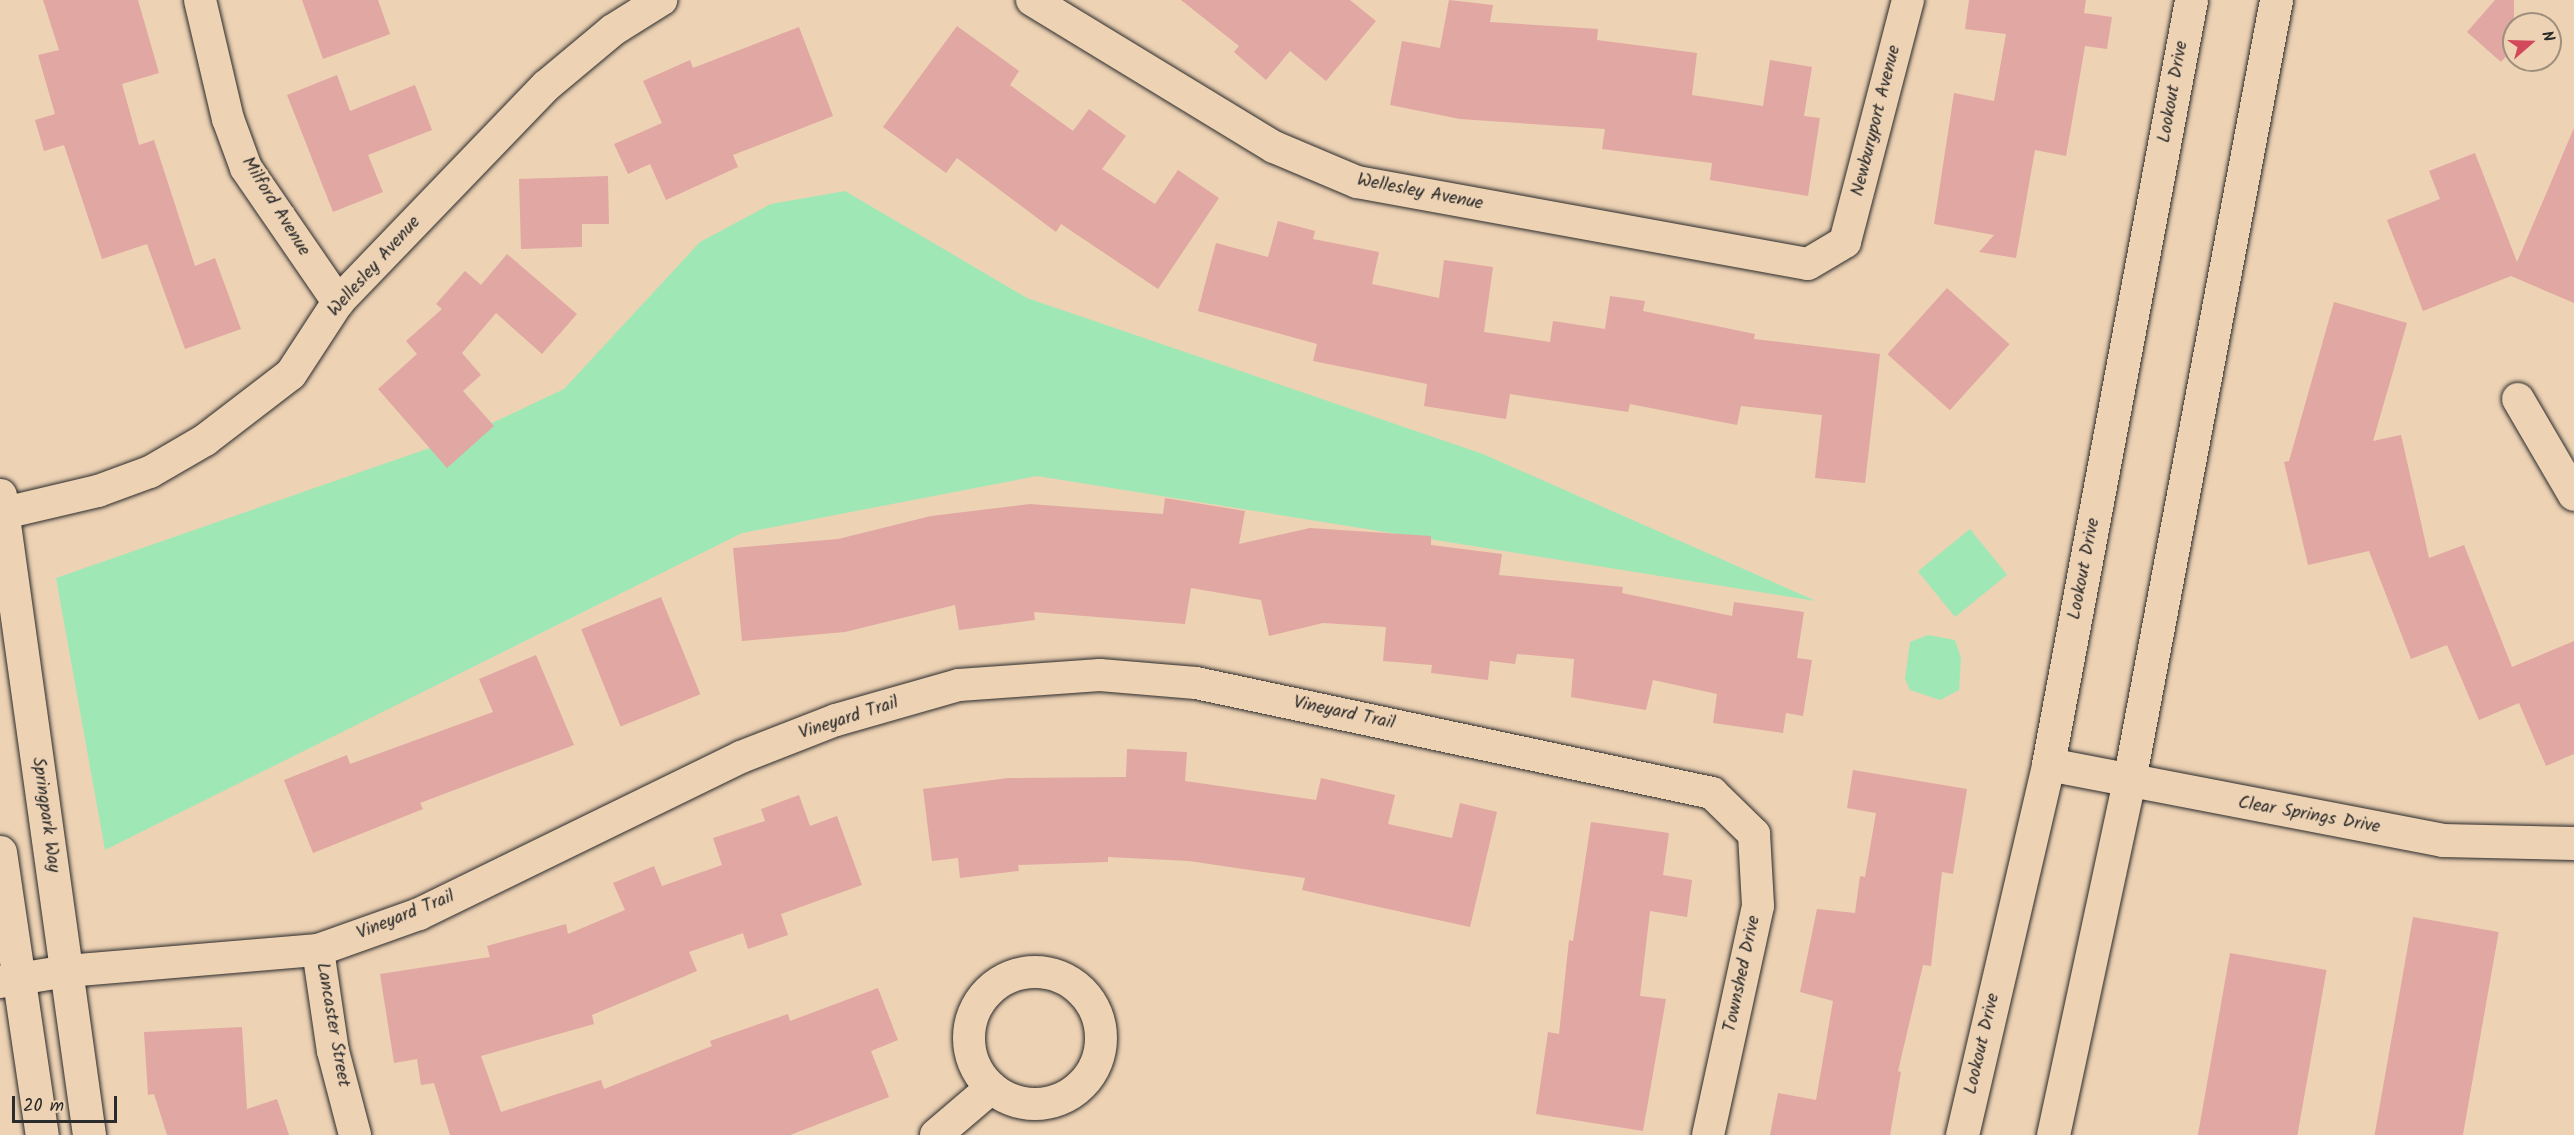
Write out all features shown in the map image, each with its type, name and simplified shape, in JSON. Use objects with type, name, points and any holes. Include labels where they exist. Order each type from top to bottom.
[{"type":"main road","name":"Lookout Drive","points":[[1962,1135],[2048,764],[2191,0]]},
{"type":"main road","points":[[2053,1135],[2129,781],[2276,0]]},
{"type":"main road","name":"Springpark Way","points":[[1,508],[89,1135]]},
{"type":"main road","name":"Clear Springs Drive","points":[[2048,764],[2442,840],[2574,843]]},
{"type":"main road","points":[[0,852],[10,980],[42,1135]]},
{"type":"street","name":"Milford Avenue","points":[[200,0],[228,119],[246,168],[338,302]]},
{"type":"street","name":"Wellesley Avenue","points":[[1,508],[98,491],[150,472],[205,440],[291,374],[338,302],[546,86],[613,30],[661,0]]},
{"type":"street","name":"Wellesley Avenue","points":[[1032,0],[1274,147],[1357,182],[1808,264],[1845,242]]},
{"type":"street","name":"Newburyport Avenue","points":[[1845,242],[1908,0]]},
{"type":"street","points":[[2518,399],[2574,495]]},
{"type":"street","name":"Vineyard Trail","points":[[10,980],[67,971],[318,950],[419,914],[741,757],[836,720],[959,685],[1100,675],[1196,683],[1712,793]]},
{"type":"street","name":"Townshed Drive","points":[[1708,1135],[1758,906],[1754,834],[1712,793]]},
{"type":"street","name":"Lancaster Street","points":[[318,950],[333,1051],[356,1135]]},
{"type":"street","points":[[1034,971],[1065,978],[1089,999],[1101,1029],[1098,1061],[1080,1088],[1051,1103],[1019,1103],[991,1088],[972,1062],[968,1030],[979,1000],[1003,978],[1034,971]]},
{"type":"street","points":[[936,1135],[991,1088]]},
{"type":"green space","points":[[845,191],[1027,298],[1483,454],[1816,601],[1037,476],[742,533],[105,850],[56,578],[467,435],[564,389],[700,242],[771,204]]},
{"type":"green space","points":[[1970,529],[2007,575],[1955,617],[1918,571]]},
{"type":"green space","points":[[1928,635],[1955,640],[1961,658],[1959,690],[1940,700],[1910,690],[1905,679],[1910,642]]},
{"type":"building","points":[[43,0],[138,0],[159,73],[122,84],[139,145],[154,140],[195,266],[215,258],[241,329],[185,349],[147,244],[102,259],[64,145],[44,151],[35,120],[55,114],[38,55],[59,50]]},
{"type":"building","points":[[302,0],[378,0],[390,34],[323,59]]},
{"type":"building","points":[[1181,0],[1350,0],[1376,21],[1326,81],[1290,51],[1266,80],[1234,52],[1239,46]]},
{"type":"building","points":[[1449,0],[1493,5],[1490,22],[1598,29],[1597,40],[1697,53],[1692,95],[1763,106],[1770,60],[1812,67],[1804,116],[1820,118],[1808,196],[1710,180],[1712,163],[1602,149],[1605,129],[1460,119],[1390,105],[1402,41],[1440,48]]},
{"type":"building","points":[[1969,0],[2086,0],[2084,13],[2112,17],[2107,49],[2085,46],[2066,156],[2035,150],[2016,258],[1979,252],[1994,235],[1934,224],[1954,93],[1994,101],[2006,34],[1965,29]]},
{"type":"building","points":[[2495,0],[2514,0],[2514,12],[2502,12],[2501,62],[2467,32]]},
{"type":"building","points":[[957,26],[1019,71],[1010,85],[1073,131],[1089,109],[1126,136],[1102,169],[1155,204],[1178,170],[1219,198],[1158,289],[1061,224],[1056,232],[957,158],[946,173],[883,127]]},
{"type":"building","points":[[799,27],[833,116],[733,155],[738,167],[666,200],[650,164],[628,174],[614,144],[662,123],[643,81],[690,60],[693,68]]},
{"type":"building","points":[[337,75],[350,111],[415,85],[432,130],[368,155],[383,192],[333,212],[287,95]]},
{"type":"building","points":[[2574,128],[2574,303],[2511,276],[2423,311],[2387,220],[2440,199],[2429,171],[2475,153],[2517,262]]},
{"type":"building","points":[[608,176],[609,224],[582,224],[582,247],[521,249],[519,179]]},
{"type":"building","points":[[1278,221],[1315,231],[1313,239],[1379,252],[1372,284],[1439,298],[1444,260],[1493,267],[1484,332],[1550,342],[1553,321],[1605,329],[1610,296],[1645,301],[1643,311],[1755,334],[1754,339],[1880,354],[1865,483],[1815,478],[1822,415],[1741,406],[1737,425],[1630,404],[1628,412],[1510,394],[1506,419],[1424,406],[1427,384],[1313,361],[1317,344],[1198,311],[1216,243],[1268,257]]},
{"type":"building","points":[[507,254],[577,314],[542,354],[496,313],[462,353],[481,375],[463,391],[494,426],[447,468],[378,389],[417,354],[406,341],[442,309],[436,304],[465,271],[481,285]]},
{"type":"building","points":[[1947,288],[2009,344],[1950,410],[1887,354]]},
{"type":"building","points":[[2334,302],[2407,323],[2373,441],[2401,435],[2429,558],[2464,545],[2512,667],[2574,641],[2574,754],[2546,766],[2519,703],[2479,720],[2447,645],[2411,659],[2369,551],[2308,565],[2284,462],[2289,461]]},
{"type":"building","points":[[1165,498],[1245,511],[1239,544],[1310,528],[1431,536],[1431,545],[1502,554],[1499,575],[1623,587],[1622,593],[1732,616],[1734,602],[1804,612],[1797,658],[1812,660],[1803,716],[1786,713],[1783,733],[1713,723],[1717,694],[1653,680],[1646,710],[1571,697],[1574,659],[1517,654],[1515,664],[1490,661],[1488,680],[1431,673],[1432,665],[1383,661],[1386,627],[1323,623],[1269,636],[1261,600],[1191,588],[1185,624],[1034,612],[1035,620],[959,630],[955,605],[845,632],[742,641],[733,548],[838,539],[931,516],[1030,504],[1163,514]]},
{"type":"building","points":[[661,597],[700,694],[621,727],[581,629]]},
{"type":"building","points":[[536,655],[574,745],[420,803],[423,809],[313,853],[284,780],[347,755],[350,764],[493,712],[479,679]]},
{"type":"building","points":[[1127,749],[1187,752],[1185,781],[1316,800],[1321,778],[1395,795],[1388,824],[1452,838],[1460,803],[1497,812],[1470,927],[1302,890],[1305,878],[1189,861],[1108,857],[1108,862],[1018,865],[1019,871],[960,878],[958,858],[932,861],[923,789],[1008,778],[1126,777]]},
{"type":"building","points":[[1853,770],[1967,789],[1953,874],[1942,872],[1931,966],[1923,965],[1898,1071],[1901,1072],[1890,1135],[1770,1135],[1778,1093],[1816,1100],[1833,1001],[1800,992],[1817,909],[1855,913],[1860,876],[1865,877],[1876,813],[1847,808]]},
{"type":"building","points":[[799,795],[810,826],[837,816],[862,885],[781,914],[788,935],[748,949],[743,933],[689,952],[697,971],[592,1015],[594,1024],[481,1056],[501,1112],[601,1080],[604,1089],[712,1046],[710,1041],[788,1014],[790,1021],[878,988],[898,1040],[871,1051],[889,1097],[790,1135],[450,1135],[434,1083],[421,1085],[417,1059],[394,1063],[380,974],[490,957],[487,946],[566,924],[568,934],[625,910],[613,883],[654,866],[662,886],[722,865],[713,838],[765,821],[761,809]]},
{"type":"building","points":[[1591,822],[1669,833],[1663,875],[1692,880],[1687,917],[1650,911],[1640,996],[1666,999],[1643,1131],[1536,1114],[1548,1032],[1559,1034],[1569,940],[1573,941]]},
{"type":"building","points":[[2413,917],[2499,932],[2463,1135],[2375,1135]]},
{"type":"building","points":[[2230,953],[2327,970],[2297,1135],[2198,1135]]},
{"type":"building","points":[[242,1027],[247,1109],[277,1099],[289,1135],[167,1135],[154,1094],[148,1095],[144,1032]]}]
